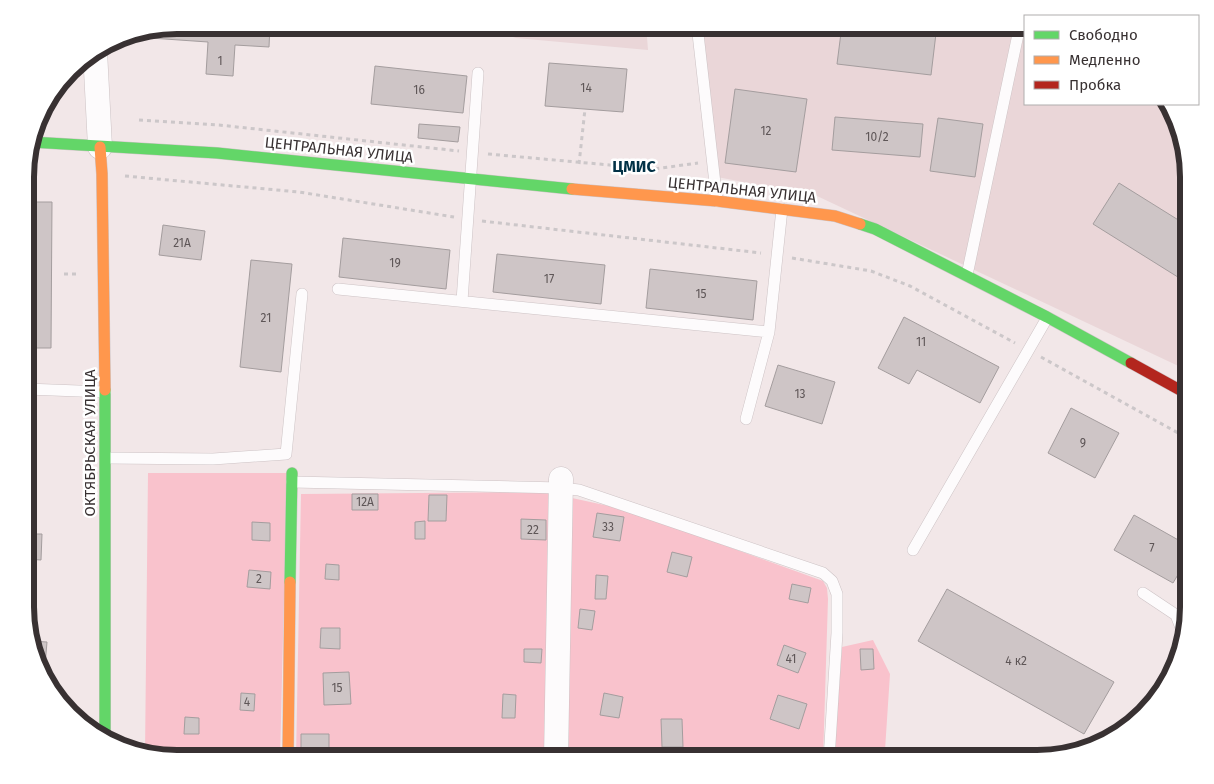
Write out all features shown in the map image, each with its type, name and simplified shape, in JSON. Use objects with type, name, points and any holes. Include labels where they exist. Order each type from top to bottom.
[{"type":"street","points":[[91,63],[100,147]]},
{"type":"street","name":"ЦЕНТРАЛЬНАЯ УЛИЦА","points":[[38,143],[218,153],[576,189],[717,201],[835,216],[875,229],[1047,317],[1180,390]]},
{"type":"street","name":"ОКТЯБРЬСКАЯ УЛИЦА","points":[[100,147],[106,458],[105,731]]},
{"type":"street","points":[[288,750],[292,478]]},
{"type":"street","points":[[556,750],[561,484]]},
{"type":"lane","points":[[698,34],[717,201]]},
{"type":"lane","points":[[967,276],[1018,34]]},
{"type":"lane","points":[[462,301],[478,73]]},
{"type":"lane","points":[[746,419],[770,332],[782,209]]},
{"type":"lane","points":[[338,288],[770,332]]},
{"type":"lane","points":[[106,458],[213,458],[286,454],[302,294]]},
{"type":"lane","points":[[913,550],[988,423],[1047,317]]},
{"type":"lane","points":[[34,389],[105,392]]},
{"type":"lane","points":[[292,478],[561,484],[823,573],[832,581],[837,594],[837,633],[830,750]]},
{"type":"lane","points":[[1143,592],[1176,615],[1179,622]]},
{"type":"path","points":[[576,189],[585,109]]},
{"type":"path","points":[[139,120],[219,125],[472,153],[654,169],[696,162],[713,164]]},
{"type":"path","points":[[102,174],[299,192],[468,219],[777,255],[871,271],[910,286],[1180,433]]},
{"type":"shaded area","points":[[504,34],[647,34],[648,50],[516,38]]},
{"type":"shaded area","points":[[702,34],[1024,34],[1024,105],[1161,105],[1169,122],[1175,140],[1180,168],[1180,367],[817,196],[712,176]]},
{"type":"shaded area","points":[[148,473],[287,473],[280,750],[177,750],[145,746]]},
{"type":"shaded area","points":[[554,492],[548,750],[296,750],[301,494]]},
{"type":"shaded area","points":[[572,498],[627,510],[823,581],[827,588],[828,599],[823,750],[562,750]]},
{"type":"shaded area","points":[[873,640],[890,674],[885,750],[835,750],[842,647]]},
{"type":"building","points":[[177,34],[270,34],[269,47],[235,45],[233,76],[206,74],[208,42],[146,38]]},
{"type":"building","points":[[841,34],[936,34],[931,75],[837,64]]},
{"type":"building","points":[[549,63],[627,69],[623,112],[545,106]]},
{"type":"building","points":[[375,66],[467,76],[463,113],[371,104]]},
{"type":"building","points":[[735,89],[807,99],[796,172],[725,163]]},
{"type":"building","points":[[835,117],[923,124],[920,157],[832,150]]},
{"type":"building","points":[[938,118],[983,124],[975,177],[930,171]]},
{"type":"building","points":[[419,124],[460,127],[458,142],[418,138]]},
{"type":"building","points":[[1119,183],[1180,221],[1180,278],[1093,224]]},
{"type":"building","points":[[34,202],[52,202],[51,348],[34,348]]},
{"type":"building","points":[[163,225],[205,231],[201,260],[159,255]]},
{"type":"building","points":[[343,238],[450,250],[446,289],[339,277]]},
{"type":"building","points":[[497,254],[605,265],[601,304],[493,292]]},
{"type":"building","points":[[251,260],[292,264],[281,372],[240,367]]},
{"type":"building","points":[[650,269],[757,281],[753,320],[646,308]]},
{"type":"building","points":[[904,317],[999,367],[980,403],[917,370],[909,384],[878,368]]},
{"type":"building","points":[[778,365],[835,382],[822,424],[765,406]]},
{"type":"building","points":[[1071,408],[1119,433],[1095,478],[1048,453]]},
{"type":"building","points":[[352,494],[378,494],[378,510],[352,510]]},
{"type":"building","points":[[429,495],[447,495],[446,521],[428,521]]},
{"type":"building","points":[[597,513],[624,517],[620,541],[593,537]]},
{"type":"building","points":[[1134,515],[1180,541],[1180,571],[1173,583],[1114,550]]},
{"type":"building","points":[[521,519],[546,520],[546,540],[521,539]]},
{"type":"building","points":[[425,521],[425,539],[415,539],[415,522]]},
{"type":"building","points":[[252,522],[270,523],[270,541],[252,540]]},
{"type":"building","points":[[34,534],[42,534],[41,560],[34,560]]},
{"type":"building","points":[[672,552],[692,557],[687,577],[667,572]]},
{"type":"building","points":[[326,564],[339,565],[339,580],[325,579]]},
{"type":"building","points":[[249,570],[271,572],[270,589],[247,587]]},
{"type":"building","points":[[596,575],[608,576],[606,599],[595,599]]},
{"type":"building","points":[[792,584],[811,588],[808,603],[789,599]]},
{"type":"building","points":[[947,589],[1114,682],[1084,734],[918,641]]},
{"type":"building","points":[[580,609],[595,611],[592,630],[578,628]]},
{"type":"building","points":[[321,628],[340,628],[340,649],[320,648]]},
{"type":"building","points":[[38,641],[47,642],[45,663]]},
{"type":"building","points":[[784,645],[806,653],[798,673],[777,665]]},
{"type":"building","points":[[524,649],[542,649],[541,663],[524,662]]},
{"type":"building","points":[[860,649],[873,649],[874,669],[861,670]]},
{"type":"building","points":[[349,672],[351,704],[324,705],[323,673]]},
{"type":"building","points":[[241,693],[255,694],[254,711],[240,710]]},
{"type":"building","points":[[604,693],[623,697],[619,718],[600,715]]},
{"type":"building","points":[[503,694],[516,695],[515,718],[502,718]]},
{"type":"building","points":[[778,695],[807,704],[799,729],[770,719]]},
{"type":"building","points":[[185,717],[199,718],[199,734],[184,734]]},
{"type":"building","points":[[661,719],[682,719],[683,747],[662,747]]},
{"type":"building","points":[[301,734],[329,734],[329,750],[301,750]]},
{"type":"building","points":[[239,748],[256,748],[256,750],[239,750]]},
{"type":"traffic: fast","points":[[38,142],[217,153],[572,189]]},
{"type":"traffic: fast","points":[[860,224],[875,229],[1047,317],[1131,363]]},
{"type":"traffic: fast","points":[[105,390],[105,731]]},
{"type":"traffic: fast","points":[[290,582],[292,473]]},
{"type":"traffic: slow","points":[[100,147],[105,390]]},
{"type":"traffic: slow","points":[[572,189],[717,201],[835,216],[860,224]]},
{"type":"traffic: slow","points":[[288,750],[290,582]]},
{"type":"traffic: jam","points":[[1131,363],[1180,390]]},
{"type":"district","name":"ЦМИС","points":[[634,166]]}]
